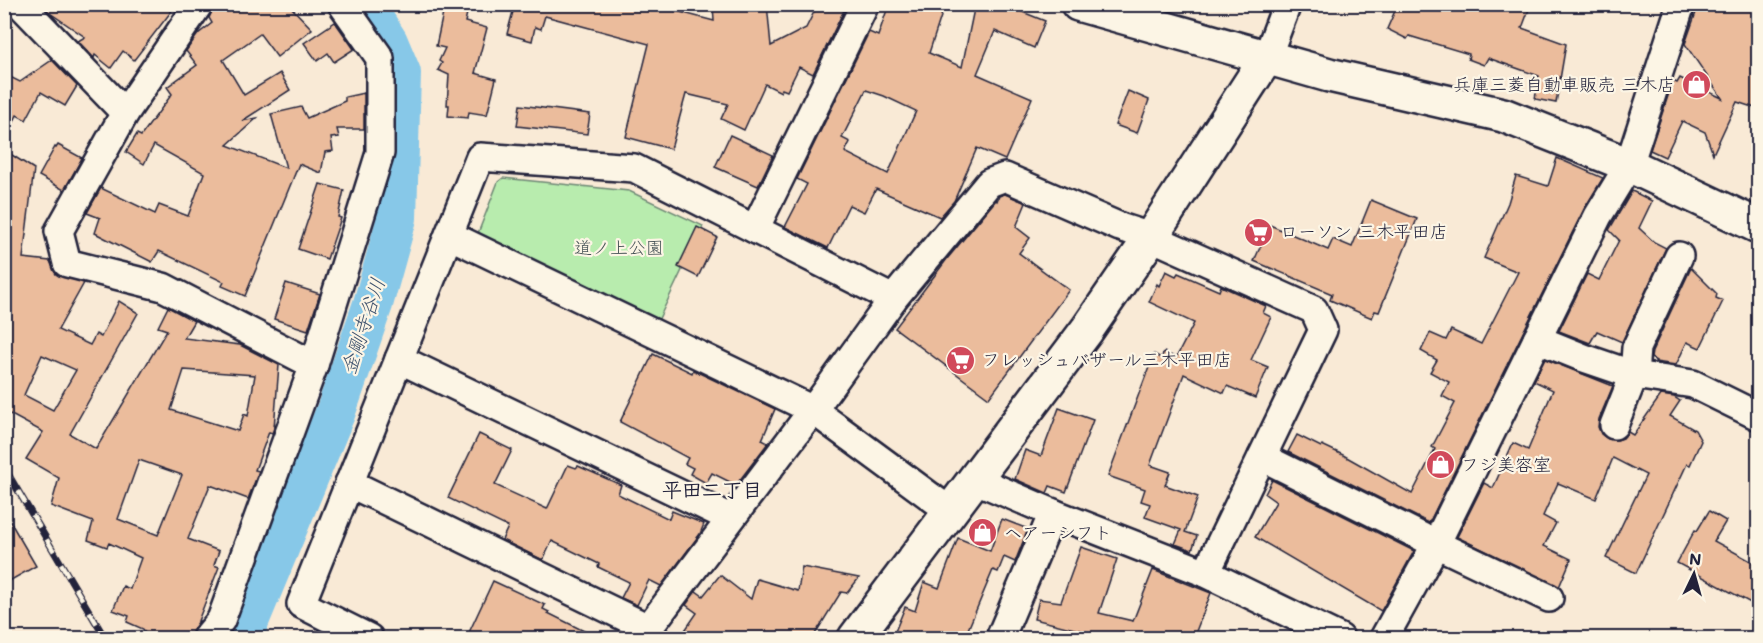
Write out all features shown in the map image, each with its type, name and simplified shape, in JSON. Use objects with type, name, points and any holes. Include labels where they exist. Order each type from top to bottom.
[{"type":"street","points":[[20,4],[125,113]]},
{"type":"street","points":[[199,4],[125,113],[58,231],[67,263],[163,287],[314,365]]},
{"type":"street","points":[[206,639],[221,620],[314,365],[380,153],[380,58],[342,4]]},
{"type":"street","points":[[755,230],[865,4]]},
{"type":"street","points":[[1078,4],[1329,75],[1503,115],[1629,165],[1758,226]]},
{"type":"street","points":[[855,639],[1088,330],[1267,57],[1287,4]]},
{"type":"street","points":[[1384,639],[1436,544],[1598,216],[1629,165],[1681,4]]},
{"type":"street","points":[[369,639],[301,604],[480,157],[634,168],[893,299]]},
{"type":"street","points":[[350,483],[644,633],[813,410],[893,299],[989,183],[1005,177],[1120,227],[1151,237],[1314,310],[1323,330],[1206,573]]},
{"type":"street","points":[[449,235],[813,410],[951,511]]},
{"type":"street","points":[[1614,425],[1634,375],[1636,348],[1679,256]]},
{"type":"street","points":[[1537,339],[1634,375],[1693,384],[1758,416]]},
{"type":"street","points":[[399,358],[730,518]]},
{"type":"street","points":[[1262,457],[1549,598]]},
{"type":"street","points":[[974,479],[1053,513],[1206,573],[1340,639]]},
{"type":"street","points":[[1000,639],[1053,513]]},
{"type":"green space","name":"道ノ上公園","points":[[503,178],[629,191],[703,226],[655,327],[477,236],[498,182]]},
{"type":"building","points":[[42,4],[177,4],[134,60],[123,51],[111,68],[95,55],[94,58],[78,41],[85,37],[50,13]]},
{"type":"building","points":[[215,4],[288,4],[312,29],[277,57],[260,34],[223,60],[244,95],[280,73],[290,90],[242,121],[257,118],[227,145],[286,168],[271,114],[301,107],[307,118],[345,101],[345,97],[364,93],[364,129],[337,129],[339,137],[331,138],[333,151],[325,152],[321,173],[299,164],[245,296],[222,286],[224,282],[159,251],[152,262],[95,233],[100,218],[87,213],[101,188],[155,214],[159,205],[188,216],[204,173],[154,145],[144,164],[126,152],[137,134],[141,136],[172,94],[167,87],[197,65],[186,51],[198,34],[212,23],[209,18]]},
{"type":"building","points":[[445,4],[469,4],[465,22],[487,28],[475,73],[496,79],[487,115],[469,112],[468,118],[448,116],[449,75],[438,70],[445,48],[436,46]]},
{"type":"building","points":[[515,4],[673,4],[672,10],[714,21],[713,4],[767,4],[771,46],[806,28],[818,4],[847,4],[813,74],[799,67],[787,91],[782,89],[781,92],[765,84],[744,130],[721,119],[728,104],[686,94],[671,149],[626,137],[649,44],[545,16],[541,29],[535,27],[532,41],[507,34]]},
{"type":"building","points":[[889,4],[945,4],[929,53],[962,67],[975,4],[1016,4],[1015,9],[1045,21],[1034,48],[995,31],[977,74],[1032,98],[1005,160],[977,148],[954,201],[940,217],[876,189],[864,212],[849,205],[828,248],[785,227],[807,184],[797,179],[869,32],[878,36]],"holes":[[[866,90],[916,111],[888,174],[845,152],[850,142],[842,138]]]},
{"type":"building","points":[[1398,4],[1531,4],[1522,28],[1566,44],[1556,103],[1535,99],[1539,76],[1488,58],[1484,65],[1468,59],[1469,54],[1409,36],[1407,39],[1387,29]]},
{"type":"building","points":[[1699,4],[1758,4],[1758,109],[1737,102],[1713,154],[1705,132],[1682,121],[1665,157],[1650,150],[1673,81],[1677,83],[1680,78],[1722,98],[1685,44]]},
{"type":"building","points":[[335,22],[354,49],[334,62],[328,53],[317,61],[304,43]]},
{"type":"building","points":[[52,60],[77,86],[65,106],[41,92],[26,120],[17,115],[4,143],[4,74],[20,82]]},
{"type":"building","points":[[1128,91],[1149,100],[1137,133],[1115,125]]},
{"type":"building","points":[[520,105],[590,114],[587,134],[517,126]]},
{"type":"building","points":[[730,135],[773,155],[758,186],[715,167]]},
{"type":"building","points":[[58,145],[82,158],[64,190],[39,176]]},
{"type":"building","points":[[4,150],[34,169],[23,258],[50,261],[56,274],[84,283],[58,330],[90,345],[96,334],[101,337],[119,301],[138,313],[70,434],[96,449],[167,330],[158,327],[168,307],[194,321],[184,338],[240,345],[279,365],[274,428],[272,433],[269,432],[255,470],[259,471],[248,499],[210,485],[188,539],[219,551],[214,565],[219,567],[191,639],[149,639],[143,629],[127,622],[129,616],[113,610],[123,586],[130,589],[141,558],[109,543],[107,547],[88,540],[93,522],[51,506],[59,478],[26,459],[43,432],[4,411],[4,294],[9,257],[4,257]],"holes":[[[42,355],[76,370],[53,410],[24,395]],[[184,370],[255,375],[248,416],[244,414],[238,431],[171,410]],[[139,460],[182,475],[158,535],[118,519]]]},
{"type":"building","points":[[1557,158],[1603,178],[1584,209],[1429,523],[1288,452],[1297,435],[1343,455],[1412,494],[1435,449],[1432,447],[1455,403],[1442,396],[1449,382],[1430,372],[1437,360],[1421,351],[1430,333],[1446,340],[1451,330],[1481,344],[1518,272],[1484,258],[1508,203],[1516,176],[1548,186]]},
{"type":"building","points":[[320,184],[344,190],[338,217],[341,218],[327,259],[298,249]]},
{"type":"building","points":[[1632,191],[1652,201],[1639,228],[1654,242],[1666,248],[1622,342],[1597,331],[1590,343],[1559,331],[1587,274],[1599,280],[1619,240],[1609,230]]},
{"type":"building","points":[[1005,194],[1026,203],[1016,227],[1030,238],[1019,253],[1069,290],[989,398],[895,328],[947,259],[999,196]]},
{"type":"building","points":[[1371,200],[1417,219],[1379,312],[1375,311],[1372,318],[1330,300],[1332,294],[1254,261],[1270,225],[1328,250],[1333,239],[1352,247]]},
{"type":"building","points":[[697,227],[717,237],[698,277],[678,267]]},
{"type":"building","points":[[1691,268],[1717,294],[1716,298],[1723,301],[1700,348],[1687,342],[1676,365],[1655,362],[1651,358],[1652,352]]},
{"type":"building","points":[[1166,271],[1176,276],[1178,273],[1219,291],[1221,286],[1266,306],[1263,313],[1271,317],[1251,360],[1268,367],[1255,398],[1227,386],[1224,393],[1184,374],[1150,465],[1170,472],[1165,485],[1198,497],[1185,532],[1197,536],[1192,550],[1175,544],[1181,530],[1145,517],[1150,504],[1141,501],[1145,489],[1108,476],[1154,354],[1161,358],[1164,352],[1176,358],[1194,323],[1149,302]]},
{"type":"building","points":[[286,283],[320,294],[308,330],[274,319]]},
{"type":"building","points":[[653,354],[692,373],[693,370],[775,409],[762,440],[768,443],[736,485],[712,473],[706,483],[690,474],[693,468],[685,464],[688,458],[620,422]]},
{"type":"building","points":[[1545,359],[1613,386],[1599,419],[1598,427],[1601,434],[1608,439],[1623,438],[1628,432],[1633,435],[1661,395],[1674,397],[1680,401],[1670,416],[1695,430],[1701,441],[1690,465],[1687,464],[1636,573],[1606,558],[1646,475],[1613,458],[1596,499],[1558,483],[1543,516],[1556,523],[1544,546],[1571,559],[1559,587],[1457,537],[1484,483],[1493,488],[1513,443],[1528,450],[1553,390],[1534,381]]},
{"type":"building","points":[[1059,408],[1093,420],[1066,492],[1050,486],[1047,493],[1015,479],[1025,450],[1041,456]]},
{"type":"building","points":[[479,434],[512,450],[495,485],[547,509],[568,465],[576,468],[578,466],[621,485],[618,494],[669,519],[672,511],[704,524],[700,534],[661,586],[649,580],[637,605],[621,598],[629,582],[598,567],[599,564],[552,541],[543,560],[502,540],[508,527],[448,498]]},
{"type":"building","points":[[1272,480],[1414,551],[1381,611],[1255,537],[1276,502],[1265,494]]},
{"type":"building","points":[[4,511],[36,566],[4,584]]},
{"type":"building","points":[[1709,511],[1726,521],[1714,541],[1758,565],[1758,607],[1677,563],[1695,530],[1697,531]]},
{"type":"building","points":[[1002,519],[1028,529],[1015,562],[1004,557],[998,572],[993,570],[964,639],[905,639],[894,634],[905,607],[915,611],[924,582],[939,588],[958,538],[990,551]]},
{"type":"building","points":[[1081,547],[1117,559],[1099,613],[1133,621],[1153,570],[1211,593],[1193,639],[1099,639],[1086,635],[1087,632],[1034,619],[1039,599],[1061,602]]},
{"type":"building","points":[[802,567],[859,578],[847,593],[841,592],[812,639],[679,639],[697,613],[686,605],[696,591],[703,596],[720,575],[751,599],[757,579],[798,591]]},
{"type":"building","points":[[493,581],[545,605],[543,609],[548,613],[600,639],[466,639]]},
{"type":"waterway","name":"金剛寺谷川","points":[[242,638],[336,411],[373,304],[397,218],[401,73],[388,42],[364,4]]},
{"type":"railway","points":[[4,467],[105,638]]},
{"type":"place","name":"兵庫三菱自動車販売 三木店","points":[[1696,85]]},
{"type":"place","name":"ローソン 三木平田店","points":[[1259,232]]},
{"type":"place","name":"フレッシュバザール三木平田店","points":[[961,360]]},
{"type":"place","name":"フジ美容室","points":[[1440,465]]},
{"type":"place","name":"ヘアーシフト","points":[[983,533]]},
{"type":"district","name":"平田二丁目","points":[[712,490]]}]
